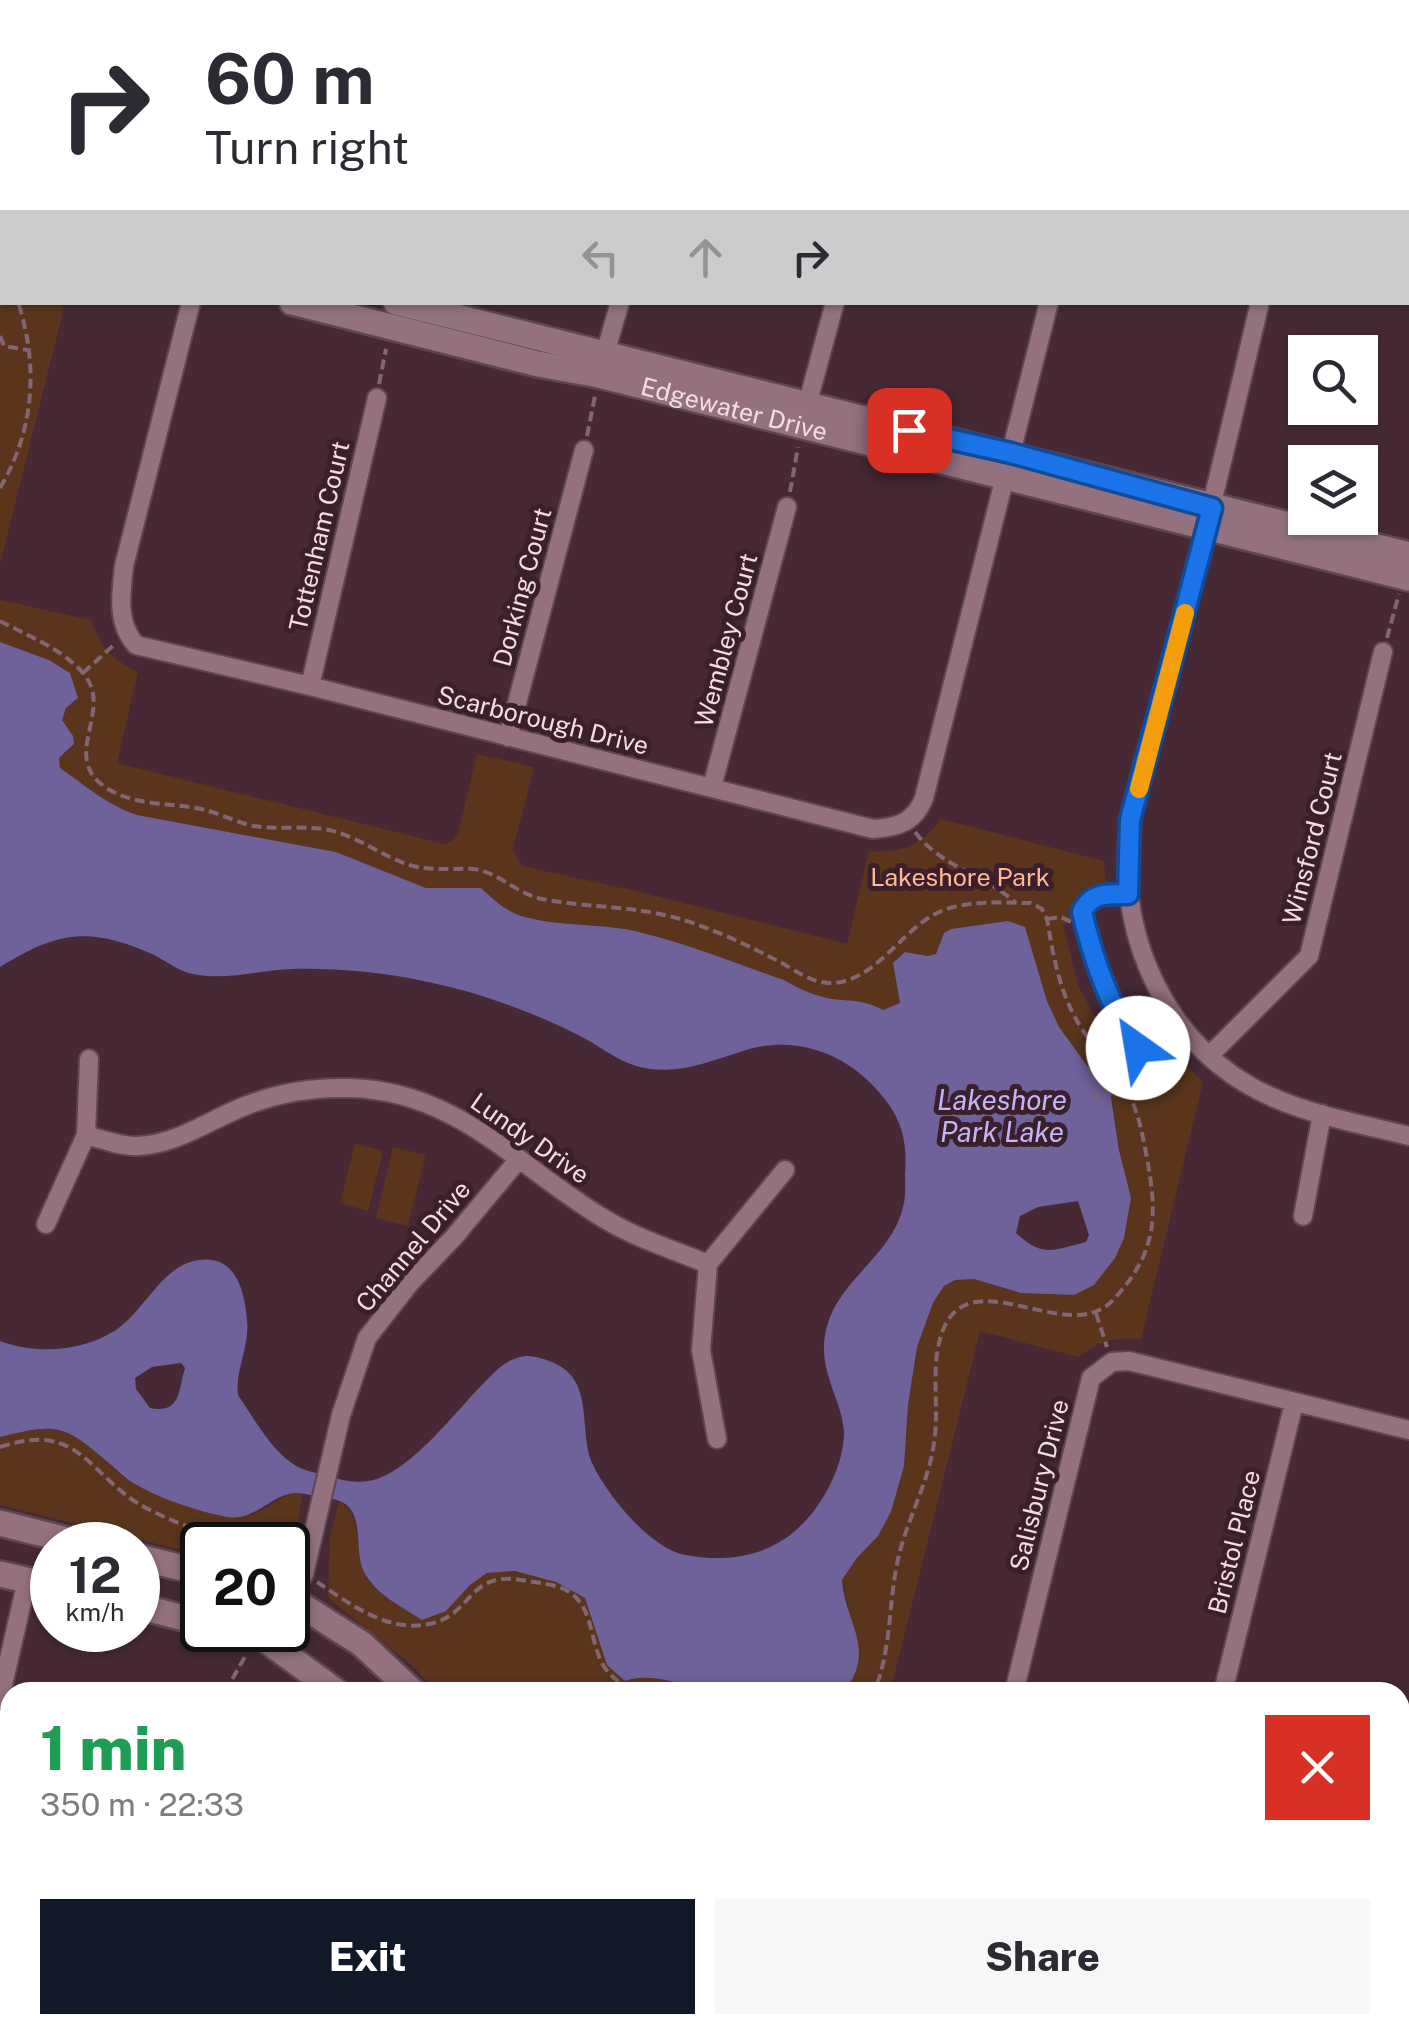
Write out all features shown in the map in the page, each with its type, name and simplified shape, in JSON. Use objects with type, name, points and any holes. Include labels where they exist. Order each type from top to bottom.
[{"type":"street","points":[[126,634],[120,602],[124,566],[190,305]]},
{"type":"street","name":"Edgewater Drive","points":[[337,305],[396,309],[504,332],[602,364],[804,417],[1209,517],[1406,559]]},
{"type":"street","points":[[602,364],[619,305]]},
{"type":"street","points":[[804,417],[834,305]]},
{"type":"street","points":[[908,822],[924,798],[1049,305]]},
{"type":"street","points":[[1259,305],[1130,820],[1128,894],[1133,930],[1152,977],[1184,1028],[1208,1056],[1251,1087],[1322,1114],[1409,1136]]},
{"type":"street","name":"Tottenham Court","points":[[310,686],[377,398]]},
{"type":"street","name":"Dorking Court","points":[[508,737],[584,450]]},
{"type":"street","name":"Wembley Court","points":[[712,787],[788,506]]},
{"type":"street","name":"Scarborough Drive","points":[[126,634],[136,645],[873,829],[908,822]]},
{"type":"street","name":"Winsford Court","points":[[1208,1056],[1309,956],[1383,652]]},
{"type":"street","points":[[46,1224],[86,1136],[89,1059]]},
{"type":"street","name":"Lundy Drive","points":[[86,1136],[137,1146],[191,1134],[243,1106],[296,1089],[354,1088],[416,1099],[482,1130],[607,1221],[708,1264]]},
{"type":"street","points":[[1303,1216],[1322,1114]]},
{"type":"street","name":"Channel Drive","points":[[310,1548],[341,1416],[367,1338],[519,1159]]},
{"type":"street","points":[[717,1439],[701,1350],[708,1264],[785,1170]]},
{"type":"street","points":[[1112,1362],[1129,1361],[1409,1430]]},
{"type":"street","name":"Salisbury Drive","points":[[1016,1682],[1091,1378],[1112,1362]]},
{"type":"street","name":"Bristol Place","points":[[1225,1682],[1294,1403]]},
{"type":"street","points":[[0,1523],[30,1530]]},
{"type":"street","points":[[0,1574],[30,1581]]},
{"type":"street","points":[[6,1682],[30,1612]]},
{"type":"street","points":[[310,1612],[362,1644],[402,1682]]},
{"type":"street","points":[[288,1652],[325,1682]]},
{"type":"lane","points":[[1128,894],[1098,895],[1087,901],[1082,912],[1102,982],[1118,1018],[1138,1048],[1150,1048],[1184,1028]]},
{"type":"path","points":[[0,488],[24,438],[31,402],[26,326],[19,305]]},
{"type":"path","points":[[377,398],[396,309]]},
{"type":"path","points":[[0,336],[4,346],[28,350]]},
{"type":"path","points":[[584,450],[602,364]]},
{"type":"path","points":[[788,506],[804,417]]},
{"type":"path","points":[[1383,652],[1406,559]]},
{"type":"path","points":[[0,621],[42,641],[83,673],[94,701],[84,755],[87,768],[106,788],[130,800],[202,809],[236,823],[261,827],[334,831],[408,864],[436,871],[476,869],[522,893],[543,899],[670,916],[745,946],[810,980],[832,983],[865,972],[917,926],[954,906],[1032,903],[1042,909],[1048,920],[1063,993],[1076,1020],[1119,1078],[1140,1122],[1154,1194],[1154,1219],[1146,1253],[1110,1304],[1096,1314],[1081,1318],[972,1301],[950,1316],[942,1330],[937,1360],[935,1439],[919,1502],[902,1543],[886,1658],[878,1682]]},
{"type":"path","points":[[83,673],[126,634]]},
{"type":"path","points":[[908,822],[935,854],[998,886],[1016,903]]},
{"type":"path","points":[[1048,920],[1084,920]]},
{"type":"path","points":[[1114,1072],[1129,1063],[1138,1048]]},
{"type":"path","points":[[1092,1100],[1119,1078]]},
{"type":"path","points":[[1096,1314],[1112,1362]]},
{"type":"path","points":[[0,1447],[23,1439],[56,1440],[78,1451],[143,1507],[181,1522]]},
{"type":"path","points":[[310,1578],[375,1617],[413,1625],[448,1617],[476,1588],[491,1579],[515,1578],[562,1588],[585,1609],[603,1666],[622,1682]]},
{"type":"path","points":[[230,1682],[247,1652]]},
{"type":"green space","points":[[0,305],[65,305],[0,564]]},
{"type":"green space","name":"Lakeshore Park","points":[[0,600],[91,620],[108,652],[138,672],[117,763],[444,844],[458,833],[477,754],[534,767],[513,849],[522,866],[847,944],[869,851],[910,846],[941,819],[1104,861],[1106,889],[1084,898],[1076,919],[1063,925],[1079,988],[1118,1056],[1141,1061],[1170,1048],[1203,1082],[1141,1339],[1108,1341],[1079,1357],[980,1331],[892,1682],[849,1682],[858,1665],[859,1653],[842,1580],[878,1536],[891,1512],[904,1466],[917,1347],[933,1303],[944,1286],[955,1280],[974,1279],[1021,1293],[1074,1295],[1122,1163],[1109,1082],[1099,1082],[1059,1027],[1025,927],[1008,921],[951,929],[936,954],[905,952],[893,967],[900,1003],[883,1010],[813,994],[784,980],[654,936],[525,917],[504,907],[481,888],[426,888],[336,852],[137,815],[106,800],[60,768],[59,758],[73,747],[62,720],[66,707],[76,701],[66,670],[0,642]]},
{"type":"green space","points":[[355,1144],[383,1151],[368,1211],[340,1203]]},
{"type":"green space","points":[[393,1147],[426,1155],[408,1226],[376,1218]]},
{"type":"green space","points":[[36,1428],[65,1432],[139,1487],[216,1514],[245,1516],[289,1494],[303,1493],[298,1522],[180,1522],[180,1550],[160,1545],[160,1522],[69,1522],[0,1505],[0,1437]]},
{"type":"green space","points":[[339,1501],[353,1516],[361,1564],[370,1582],[390,1600],[422,1619],[446,1611],[487,1573],[515,1571],[556,1582],[585,1598],[614,1669],[625,1681],[647,1678],[676,1682],[427,1682],[328,1598],[330,1538]]},
{"type":"water","name":"Lakeshore Park Lake","points":[[0,642],[49,660],[70,673],[78,698],[66,708],[62,720],[74,744],[59,758],[60,768],[106,800],[137,815],[336,852],[426,888],[481,888],[502,906],[532,919],[620,928],[654,936],[784,980],[813,994],[883,1010],[900,1003],[893,963],[905,952],[936,954],[944,933],[951,929],[1008,921],[1025,927],[1059,1027],[1099,1082],[1109,1082],[1114,1088],[1111,1097],[1119,1150],[1131,1198],[1124,1238],[1115,1258],[1094,1285],[1074,1295],[1021,1293],[974,1279],[955,1280],[944,1286],[933,1303],[917,1347],[904,1466],[891,1512],[878,1536],[842,1580],[859,1650],[850,1682],[673,1682],[656,1678],[625,1681],[607,1665],[585,1598],[556,1582],[515,1571],[487,1573],[446,1611],[422,1620],[390,1600],[370,1581],[361,1563],[354,1515],[340,1501],[288,1494],[255,1512],[227,1517],[179,1504],[144,1489],[82,1441],[60,1430],[35,1429],[0,1437],[0,1341],[27,1348],[85,1344],[124,1324],[181,1266],[212,1260],[229,1268],[244,1301],[247,1330],[238,1395],[269,1441],[296,1466],[350,1481],[377,1479],[420,1451],[503,1365],[521,1357],[537,1357],[564,1369],[574,1379],[580,1392],[593,1465],[619,1505],[644,1532],[685,1555],[709,1558],[752,1554],[771,1547],[804,1523],[830,1485],[840,1459],[844,1432],[824,1356],[824,1341],[834,1309],[888,1239],[903,1207],[903,1136],[887,1102],[858,1072],[823,1052],[804,1047],[764,1046],[678,1069],[651,1069],[621,1060],[522,1010],[463,990],[391,975],[308,969],[205,976],[183,971],[131,946],[92,937],[57,940],[0,967]],"holes":[[[1078,1201],[1089,1235],[1086,1242],[1049,1250],[1034,1246],[1016,1233],[1020,1216],[1038,1207]],[[181,1363],[185,1368],[177,1399],[168,1408],[150,1408],[136,1389],[135,1378],[152,1367]]]},
{"type":"slow traffic","points":[[1139,789],[1185,613]]},
{"type":"route","points":[[909,430],[1011,453],[1212,508],[1130,820],[1128,894],[1098,895],[1087,901],[1082,912],[1102,982],[1118,1018],[1138,1048]]}]
